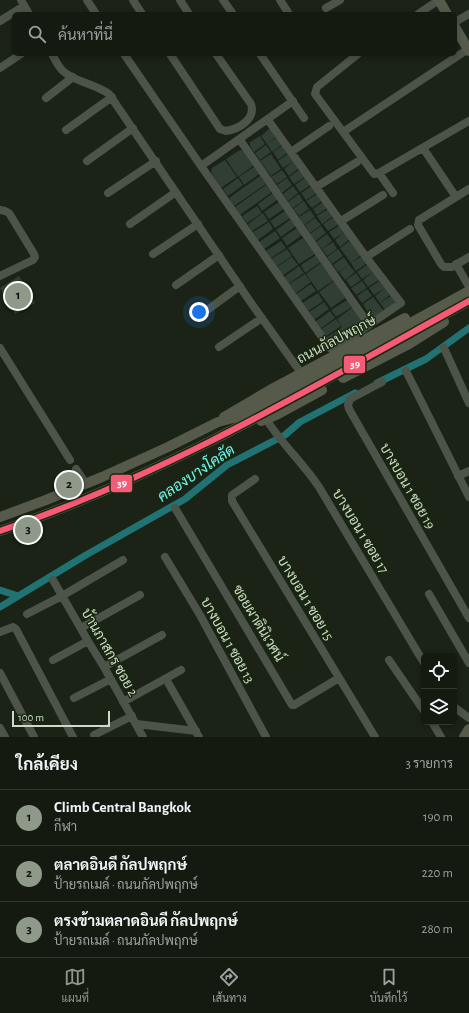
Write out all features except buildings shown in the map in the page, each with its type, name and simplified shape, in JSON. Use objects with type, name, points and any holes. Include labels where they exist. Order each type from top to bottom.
[{"type":"main road","points":[[439,0],[446,12]]},
{"type":"main road","points":[[457,31],[468,50]]},
{"type":"main road","name":"ถนนกัลปพฤกษ์","points":[[218,422],[226,415],[301,373],[429,305],[469,287]]},
{"type":"main road","name":"ถนนกัลปพฤกษ์","points":[[0,532],[94,496],[150,471],[221,435],[345,364],[469,287]]},
{"type":"main road","name":"ถนนกัลปพฤกษ์","points":[[0,517],[86,484],[218,422],[241,416],[469,301]]},
{"type":"main road","points":[[429,305],[434,308],[440,316],[440,325]]},
{"type":"main road","name":"ถนนกัลปพฤกษ์","points":[[221,435],[236,432],[276,415],[409,344],[469,305]]},
{"type":"main road","points":[[464,737],[469,729]]},
{"type":"street","points":[[87,0],[95,12]]},
{"type":"street","points":[[133,0],[141,12]]},
{"type":"street","points":[[180,0],[188,12]]},
{"type":"street","points":[[223,0],[232,12]]},
{"type":"street","points":[[280,0],[288,12]]},
{"type":"street","points":[[326,8],[340,0]]},
{"type":"street","points":[[421,12],[439,0]]},
{"type":"street","points":[[0,21],[22,3],[28,12]]},
{"type":"street","points":[[457,21],[469,14]]},
{"type":"street","points":[[343,132],[468,50]]},
{"type":"street","points":[[0,68],[19,56]]},
{"type":"street","points":[[53,56],[63,72],[101,88],[112,98],[301,373]]},
{"type":"street","points":[[125,56],[329,347],[331,349],[336,348],[401,303],[366,257],[268,120]]},
{"type":"street","points":[[171,56],[220,129],[226,131],[241,124],[251,116],[252,108],[251,104],[217,56]]},
{"type":"street","points":[[261,56],[304,118]]},
{"type":"street","points":[[356,56],[317,87],[315,91],[316,97],[374,174],[379,173],[469,121]]},
{"type":"street","points":[[46,98],[73,77]]},
{"type":"street","points":[[66,130],[112,98]]},
{"type":"street","points":[[201,166],[293,102]]},
{"type":"street","points":[[241,124],[245,136],[369,325]]},
{"type":"street","points":[[291,152],[329,126]]},
{"type":"street","points":[[87,161],[133,128]]},
{"type":"street","points":[[423,148],[456,197]]},
{"type":"street","points":[[108,193],[156,162]]},
{"type":"street","points":[[316,187],[357,162]]},
{"type":"street","points":[[379,173],[393,193]]},
{"type":"street","points":[[469,190],[417,222],[441,264],[447,267],[456,264],[469,256]]},
{"type":"street","points":[[130,224],[176,192]]},
{"type":"street","points":[[341,221],[383,195]]},
{"type":"street","points":[[0,210],[7,211],[10,215],[35,257],[33,260],[0,276]]},
{"type":"street","points":[[153,254],[198,224]]},
{"type":"street","points":[[366,257],[410,229]]},
{"type":"street","points":[[176,285],[219,255]]},
{"type":"street","points":[[456,264],[469,287]]},
{"type":"street","points":[[199,316],[240,286]]},
{"type":"street","points":[[219,347],[262,318]]},
{"type":"street","points":[[0,348],[70,460]]},
{"type":"street","points":[[444,348],[469,403]]},
{"type":"street","points":[[406,371],[469,497]]},
{"type":"street","name":"บางบอน 1 ซอย 19","points":[[382,382],[350,399],[348,409],[469,618]]},
{"type":"street","name":"บางบอน 1 ซอย 17","points":[[266,419],[280,440],[308,471],[319,487],[421,658]]},
{"type":"street","points":[[76,469],[86,484]]},
{"type":"street","points":[[458,476],[469,471]]},
{"type":"street","name":"บางบอน 1 ซอย 15","points":[[255,479],[234,493],[232,495],[232,501],[375,737]]},
{"type":"street","name":"ซอยผาตินิเวศน์","points":[[175,508],[292,705],[339,678]]},
{"type":"street","name":"บางบอน 1 ซอย 13","points":[[165,557],[200,615],[266,737]]},
{"type":"street","points":[[28,614],[123,560]]},
{"type":"street","name":"บ้านภาสกร ซอย 2","points":[[53,580],[137,724],[143,737]]},
{"type":"street","points":[[430,594],[469,663]]},
{"type":"street","points":[[81,628],[140,595]]},
{"type":"street","points":[[0,632],[13,627],[16,629],[73,737]]},
{"type":"street","points":[[104,667],[162,635]]},
{"type":"street","points":[[53,660],[88,641]]},
{"type":"street","points":[[389,660],[421,707]]},
{"type":"street","points":[[123,702],[182,670]]},
{"type":"street","points":[[0,673],[34,737]]},
{"type":"street","points":[[74,698],[111,679]]},
{"type":"street","points":[[166,679],[198,734]]},
{"type":"street","points":[[457,709],[469,718]]},
{"type":"street","points":[[94,735],[132,716]]},
{"type":"street","points":[[137,724],[198,734]]},
{"type":"street","points":[[434,725],[441,737]]},
{"type":"street","points":[[0,728],[4,737]]},
{"type":"street","points":[[168,737],[174,729]]},
{"type":"waterway","name":"คลองบางโคลัด","points":[[377,383],[426,359],[469,328]]},
{"type":"waterway","name":"คลองบางโคลัด","points":[[0,607],[86,555],[185,499],[227,465],[285,435],[300,422],[355,393]]},
{"type":"waterway","points":[[0,590],[18,596]]},
{"type":"transit line","name":"39","points":[[0,531],[122,483],[181,456],[297,396],[469,301]]},
{"type":"place","name":"Climb Central Bangkok","points":[[18,296]]},
{"type":"place","name":"ตลาดอินดี กัลปพฤกษ์","points":[[69,485]]},
{"type":"place","name":"ตรงข้ามตลาดอินดี กัลปพฤกษ์","points":[[28,530]]}]
